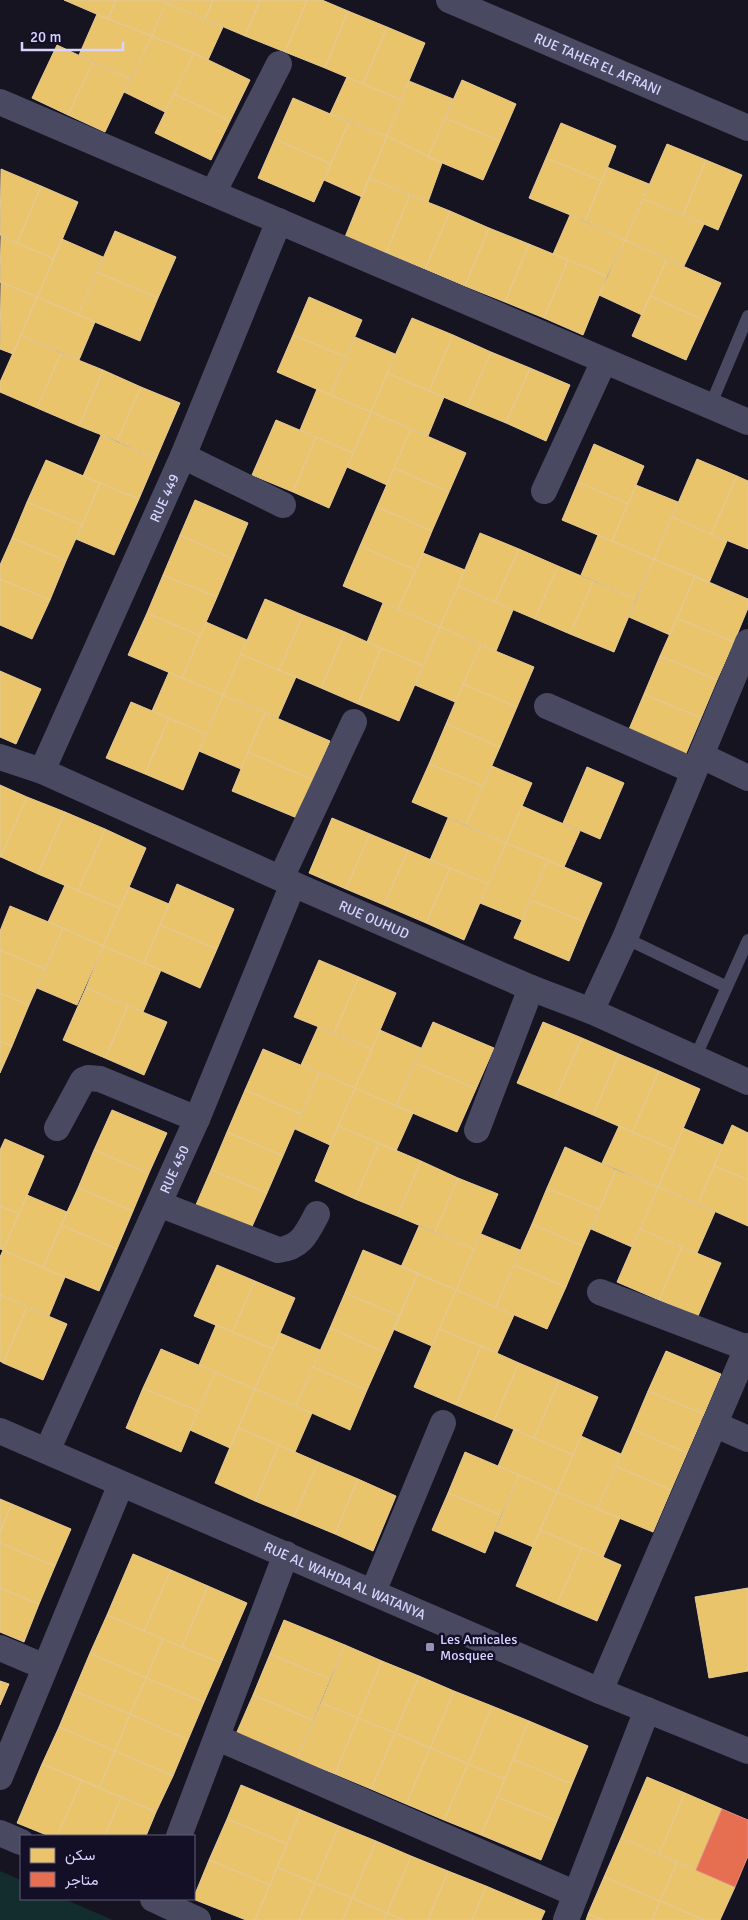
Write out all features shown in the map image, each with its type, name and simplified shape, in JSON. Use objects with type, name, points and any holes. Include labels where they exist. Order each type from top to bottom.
[{"type":"street","name":"RUE TAHER EL AFRANI","points":[[449,0],[748,128]]},
{"type":"street","points":[[213,193],[279,64]]},
{"type":"street","points":[[0,102],[604,361],[711,404],[748,422]]},
{"type":"street","name":"RUE 449","points":[[42,771],[183,456],[279,221]]},
{"type":"street","points":[[544,491],[604,361]]},
{"type":"street","points":[[183,456],[284,505]]},
{"type":"street","points":[[590,1011],[625,938],[748,642]]},
{"type":"street","points":[[547,706],[698,764],[748,778]]},
{"type":"street","name":"RUE 450","points":[[46,1450],[196,1119],[287,881],[354,722]]},
{"type":"street","name":"RUE OUHUD","points":[[0,757],[42,771],[287,881],[531,988],[590,1011],[748,1082]]},
{"type":"street","points":[[477,1130],[531,988]]},
{"type":"street","points":[[57,1128],[83,1080],[88,1078],[100,1080],[196,1119]]},
{"type":"street","points":[[159,1204],[278,1250],[295,1246],[306,1236],[317,1214]]},
{"type":"street","points":[[600,1292],[748,1347],[600,1691]]},
{"type":"street","points":[[373,1592],[443,1423]]},
{"type":"street","points":[[714,1424],[748,1439]]},
{"type":"street","name":"RUE AL WAHDA AL WATANYA","points":[[0,1431],[600,1691],[748,1751]]},
{"type":"street","points":[[0,1777],[122,1484]]},
{"type":"street","points":[[179,1835],[218,1738],[286,1554]]},
{"type":"street","points":[[0,1648],[45,1667]]},
{"type":"street","points":[[566,1920],[646,1710]]},
{"type":"street","points":[[218,1738],[576,1894]]},
{"type":"street","points":[[0,1833],[20,1842]]},
{"type":"street","points":[[156,1900],[198,1920]]},
{"type":"lane","points":[[711,404],[748,316]]},
{"type":"lane","points":[[625,938],[727,987]]},
{"type":"lane","points":[[695,1058],[748,940]]},
{"type":"green space","points":[[0,1871],[20,1880],[20,1900],[66,1900],[113,1920],[0,1920]]},
{"type":"building: سكن","points":[[64,0],[116,0],[108,19]]},
{"type":"building: سكن","points":[[116,0],[167,0],[152,36],[108,19]]},
{"type":"building: سكن","points":[[167,0],[213,0],[205,19],[166,3]]},
{"type":"building: سكن","points":[[213,0],[260,0],[245,36],[205,19]]},
{"type":"building: سكن","points":[[260,0],[307,0],[285,52],[245,36]]},
{"type":"building: سكن","points":[[307,0],[322,0],[348,11],[325,68],[285,52]]},
{"type":"building: سكن","points":[[166,3],[223,27],[208,60],[152,36]]},
{"type":"building: سكن","points":[[348,11],[387,27],[363,84],[325,68]]},
{"type":"building: سكن","points":[[97,14],[152,36],[130,79],[79,55]]},
{"type":"building: سكن","points":[[387,27],[425,43],[401,100],[363,84]]},
{"type":"building: سكن","points":[[152,36],[194,53],[165,112],[124,92]]},
{"type":"building: سكن","points":[[57,45],[93,62],[68,115],[32,98]]},
{"type":"building: سكن","points":[[194,53],[250,80],[230,121],[174,94]]},
{"type":"building: سكن","points":[[93,62],[130,79],[105,132],[68,115]]},
{"type":"building: سكن","points":[[347,77],[401,100],[387,136],[330,114]]},
{"type":"building: سكن","points":[[462,80],[516,104],[500,141],[445,118]]},
{"type":"building: سكن","points":[[409,81],[453,99],[428,157],[387,136]]},
{"type":"building: سكن","points":[[174,94],[230,121],[211,160],[155,133]]},
{"type":"building: سكن","points":[[293,98],[349,122],[331,164],[275,139]]},
{"type":"building: سكن","points":[[445,118],[500,141],[483,180],[428,157]]},
{"type":"building: سكن","points":[[349,122],[387,136],[362,197],[324,180]]},
{"type":"building: سكن","points":[[561,123],[616,146],[602,181],[546,158]]},
{"type":"building: سكن","points":[[387,136],[442,163],[428,202],[369,178]]},
{"type":"building: سكن","points":[[275,139],[331,164],[314,202],[258,178]]},
{"type":"building: سكن","points":[[667,144],[706,160],[683,215],[643,199]]},
{"type":"building: سكن","points":[[546,158],[602,181],[585,221],[529,198]]},
{"type":"building: سكن","points":[[706,160],[742,175],[718,230],[683,215]]},
{"type":"building: سكن","points":[[607,167],[649,184],[625,240],[585,221]]},
{"type":"building: سكن","points":[[1,169],[41,186],[17,243],[0,235]]},
{"type":"building: سكن","points":[[369,178],[410,195],[386,253],[345,237]]},
{"type":"building: سكن","points":[[41,186],[78,202],[54,259],[17,243]]},
{"type":"building: سكن","points":[[410,195],[450,211],[425,269],[386,253]]},
{"type":"building: سكن","points":[[643,199],[704,224],[684,266],[625,240]]},
{"type":"building: سكن","points":[[450,211],[489,228],[465,286],[425,269]]},
{"type":"building: سكن","points":[[570,215],[625,240],[607,276],[553,254]]},
{"type":"building: سكن","points":[[489,228],[529,244],[505,302],[465,286]]},
{"type":"building: سكن","points":[[115,231],[176,257],[158,298],[97,272]]},
{"type":"building: سكن","points":[[1,236],[54,259],[37,297],[0,282]]},
{"type":"building: سكن","points":[[62,239],[103,257],[78,315],[37,297]]},
{"type":"building: سكن","points":[[625,240],[667,259],[642,315],[599,295]]},
{"type":"building: سكن","points":[[529,244],[568,260],[544,318],[505,302]]},
{"type":"building: سكن","points":[[667,259],[721,283],[704,320],[650,296]]},
{"type":"building: سكن","points":[[568,260],[607,276],[583,335],[544,318]]},
{"type":"building: سكن","points":[[97,272],[158,298],[140,341],[78,315]]},
{"type":"building: سكن","points":[[1,282],[37,297],[13,354],[0,349]]},
{"type":"building: سكن","points":[[650,296],[704,320],[686,360],[632,336]]},
{"type":"building: سكن","points":[[37,297],[95,322],[79,360],[21,335]]},
{"type":"building: سكن","points":[[309,297],[362,320],[346,357],[293,335]]},
{"type":"building: سكن","points":[[412,318],[453,335],[429,391],[387,373]]},
{"type":"building: سكن","points":[[21,335],[61,353],[37,408],[0,392],[0,382]]},
{"type":"building: سكن","points":[[293,335],[346,357],[330,395],[277,372]]},
{"type":"building: سكن","points":[[453,335],[491,352],[467,407],[429,391]]},
{"type":"building: سكن","points":[[355,337],[395,354],[371,412],[330,395]]},
{"type":"building: سكن","points":[[491,352],[530,368],[506,423],[467,407]]},
{"type":"building: سكن","points":[[61,353],[103,370],[79,426],[37,408]]},
{"type":"building: سكن","points":[[530,368],[570,385],[546,441],[506,423]]},
{"type":"building: سكن","points":[[103,370],[141,387],[117,441],[79,426]]},
{"type":"building: سكن","points":[[387,373],[444,397],[428,436],[371,412]]},
{"type":"building: سكن","points":[[141,387],[180,403],[156,459],[117,441]]},
{"type":"building: سكن","points":[[317,389],[371,412],[353,453],[300,430]]},
{"type":"building: سكن","points":[[371,412],[411,429],[387,485],[347,467]]},
{"type":"building: سكن","points":[[276,420],[316,437],[293,492],[252,475]]},
{"type":"building: سكن","points":[[411,429],[466,453],[449,492],[394,468]]},
{"type":"building: سكن","points":[[101,435],[156,459],[139,499],[83,476]]},
{"type":"building: سكن","points":[[316,437],[353,453],[329,508],[293,492]]},
{"type":"building: سكن","points":[[594,444],[644,466],[628,504],[578,482]]},
{"type":"building: سكن","points":[[697,459],[737,476],[711,534],[672,517]]},
{"type":"building: سكن","points":[[46,460],[100,483],[82,525],[27,502]]},
{"type":"building: سكن","points":[[394,468],[449,492],[432,531],[377,507]]},
{"type":"building: سكن","points":[[737,476],[748,481],[748,549],[711,534]]},
{"type":"building: سكن","points":[[578,482],[628,504],[612,541],[562,520]]},
{"type":"building: سكن","points":[[100,483],[139,499],[114,555],[76,539]]},
{"type":"building: سكن","points":[[636,485],[678,502],[654,559],[612,541]]},
{"type":"building: سكن","points":[[195,500],[248,523],[233,559],[180,535]]},
{"type":"building: سكن","points":[[27,502],[82,525],[66,561],[12,538]]},
{"type":"building: سكن","points":[[377,507],[432,531],[416,570],[360,546]]},
{"type":"building: سكن","points":[[672,517],[727,541],[709,583],[654,559]]},
{"type":"building: سكن","points":[[480,533],[519,549],[495,602],[458,586]]},
{"type":"building: سكن","points":[[180,535],[233,559],[217,597],[163,575]]},
{"type":"building: سكن","points":[[598,535],[654,559],[636,599],[581,575]]},
{"type":"building: سكن","points":[[12,538],[66,561],[50,600],[0,579],[0,565]]},
{"type":"building: سكن","points":[[360,546],[416,570],[398,609],[343,586]]},
{"type":"building: سكن","points":[[519,549],[558,566],[535,619],[495,602]]},
{"type":"building: سكن","points":[[423,553],[465,570],[440,627],[398,609]]},
{"type":"building: سكن","points":[[654,559],[695,576],[670,635],[629,617]]},
{"type":"building: سكن","points":[[558,566],[593,581],[570,634],[535,619]]},
{"type":"building: سكن","points":[[163,575],[217,597],[200,636],[147,613]]},
{"type":"building: سكن","points":[[695,576],[748,599],[748,608],[734,642],[677,618]]},
{"type":"building: سكن","points":[[0,579],[50,600],[32,639],[0,625]]},
{"type":"building: سكن","points":[[593,581],[636,599],[614,652],[570,634]]},
{"type":"building: سكن","points":[[458,586],[513,610],[496,651],[440,627]]},
{"type":"building: سكن","points":[[265,599],[303,615],[279,670],[241,654]]},
{"type":"building: سكن","points":[[383,603],[440,627],[423,666],[367,642]]},
{"type":"building: سكن","points":[[147,613],[200,636],[182,678],[128,655]]},
{"type":"building: سكن","points":[[303,615],[345,632],[321,688],[279,670]]},
{"type":"building: سكن","points":[[677,618],[734,642],[717,680],[660,656]]},
{"type":"building: سكن","points":[[206,622],[247,640],[223,695],[182,678]]},
{"type":"building: سكن","points":[[440,627],[481,645],[455,702],[415,685]]},
{"type":"building: سكن","points":[[345,632],[381,648],[358,704],[321,688]]},
{"type":"building: سكن","points":[[481,645],[534,667],[517,707],[463,684]]},
{"type":"building: سكن","points":[[381,648],[423,666],[399,721],[358,704]]},
{"type":"building: سكن","points":[[241,654],[296,677],[278,718],[223,695]]},
{"type":"building: سكن","points":[[660,656],[717,680],[701,718],[644,694]]},
{"type":"building: سكن","points":[[0,671],[41,689],[16,744],[0,737]]},
{"type":"building: سكن","points":[[169,672],[223,695],[206,734],[152,711]]},
{"type":"building: سكن","points":[[463,684],[517,707],[500,747],[446,724]]},
{"type":"building: سكن","points":[[644,694],[701,718],[684,758],[627,734]]},
{"type":"building: سكن","points":[[223,695],[265,713],[241,769],[199,751]]},
{"type":"building: سكن","points":[[131,702],[169,718],[145,774],[106,758]]},
{"type":"building: سكن","points":[[265,713],[330,741],[313,780],[248,752]]},
{"type":"building: سكن","points":[[169,718],[206,734],[183,790],[145,774]]},
{"type":"building: سكن","points":[[446,724],[500,747],[483,786],[429,764]]},
{"type":"building: سكن","points":[[248,752],[313,780],[297,818],[232,791]]},
{"type":"building: سكن","points":[[429,764],[483,786],[466,825],[412,802]]},
{"type":"building: سكن","points":[[492,766],[532,783],[506,843],[466,825]]},
{"type":"building: سكن","points":[[587,767],[624,783],[600,839],[563,823]]},
{"type":"building: سكن","points":[[0,785],[27,797],[1,857],[0,857]]},
{"type":"building: سكن","points":[[27,797],[65,812],[38,874],[1,857]]},
{"type":"building: سكن","points":[[522,806],[580,831],[564,867],[506,843]]},
{"type":"building: سكن","points":[[65,812],[105,829],[78,891],[38,874]]},
{"type":"building: سكن","points":[[332,818],[370,834],[346,889],[309,873]]},
{"type":"building: سكن","points":[[448,818],[506,843],[488,884],[430,860]]},
{"type":"building: سكن","points":[[105,829],[146,848],[120,908],[78,891]]},
{"type":"building: سكن","points":[[370,834],[408,850],[384,905],[346,889]]},
{"type":"building: سكن","points":[[506,843],[548,860],[522,920],[480,903]]},
{"type":"building: سكن","points":[[408,850],[450,868],[426,923],[384,905]]},
{"type":"building: سكن","points":[[548,860],[602,883],[585,922],[531,900]]},
{"type":"building: سكن","points":[[450,868],[488,884],[464,940],[426,923]]},
{"type":"building: سكن","points":[[177,884],[234,909],[217,949],[160,925]]},
{"type":"building: سكن","points":[[65,885],[120,908],[103,946],[48,922]]},
{"type":"building: سكن","points":[[129,887],[169,904],[144,963],[103,946]]},
{"type":"building: سكن","points":[[531,900],[585,922],[569,961],[514,938]]},
{"type":"building: سكن","points":[[10,906],[63,928],[45,969],[0,950],[0,931]]},
{"type":"building: سكن","points":[[160,925],[217,949],[200,988],[144,963]]},
{"type":"building: سكن","points":[[63,928],[103,946],[77,1005],[37,988]]},
{"type":"building: سكن","points":[[103,946],[161,970],[143,1012],[86,988]]},
{"type":"building: سكن","points":[[0,950],[45,969],[29,1005],[0,993]]},
{"type":"building: سكن","points":[[319,960],[359,977],[334,1033],[294,1017]]},
{"type":"building: سكن","points":[[359,977],[396,993],[372,1049],[334,1033]]},
{"type":"building: سكن","points":[[86,988],[128,1006],[105,1058],[63,1040]]},
{"type":"building: سكن","points":[[0,993],[29,1005],[12,1046],[0,1041]]},
{"type":"building: سكن","points":[[128,1006],[167,1022],[144,1075],[105,1058]]},
{"type":"building: سكن","points":[[433,1022],[494,1048],[476,1089],[415,1063]]},
{"type":"building: سكن","points":[[543,1022],[582,1038],[555,1099],[517,1083]]},
{"type":"building: سكن","points":[[318,1027],[372,1049],[355,1088],[301,1065]]},
{"type":"building: سكن","points":[[380,1030],[421,1048],[396,1106],[355,1088]]},
{"type":"building: سكن","points":[[582,1038],[619,1054],[593,1115],[555,1099]]},
{"type":"building: سكن","points":[[0,1041],[12,1046],[0,1073]]},
{"type":"building: سكن","points":[[263,1049],[319,1073],[301,1114],[245,1090]]},
{"type":"building: سكن","points":[[619,1054],[659,1071],[632,1132],[593,1115]]},
{"type":"building: سكن","points":[[415,1063],[476,1089],[457,1132],[396,1106]]},
{"type":"building: سكن","points":[[659,1071],[700,1089],[674,1150],[632,1132]]},
{"type":"building: سكن","points":[[319,1073],[355,1088],[330,1145],[295,1129]]},
{"type":"building: سكن","points":[[355,1088],[413,1113],[396,1151],[338,1126]]},
{"type":"building: سكن","points":[[245,1090],[301,1114],[283,1156],[227,1132]]},
{"type":"building: سكن","points":[[112,1110],[167,1133],[149,1173],[94,1150]]},
{"type":"building: سكن","points":[[732,1125],[748,1133],[748,1180],[714,1166]]},
{"type":"building: سكن","points":[[338,1126],[379,1143],[355,1199],[315,1181]]},
{"type":"building: سكن","points":[[619,1126],[674,1150],[658,1187],[602,1163]]},
{"type":"building: سكن","points":[[683,1128],[723,1145],[698,1204],[658,1187]]},
{"type":"building: سكن","points":[[227,1132],[283,1156],[267,1193],[211,1170]]},
{"type":"building: سكن","points":[[5,1139],[44,1156],[19,1214],[0,1206],[0,1150]]},
{"type":"building: سكن","points":[[379,1143],[421,1161],[397,1216],[355,1199]]},
{"type":"building: سكن","points":[[565,1147],[616,1170],[599,1210],[547,1188]]},
{"type":"building: سكن","points":[[94,1150],[149,1173],[133,1211],[78,1188]]},
{"type":"building: سكن","points":[[421,1161],[458,1178],[435,1232],[397,1216]]},
{"type":"building: سكن","points":[[714,1166],[748,1180],[748,1226],[698,1204]]},
{"type":"building: سكن","points":[[211,1170],[267,1193],[250,1231],[195,1207]]},
{"type":"building: سكن","points":[[616,1170],[658,1187],[632,1247],[591,1229]]},
{"type":"building: سكن","points":[[458,1178],[498,1194],[474,1249],[435,1232]]},
{"type":"building: سكن","points":[[658,1187],[715,1212],[697,1253],[640,1229]]},
{"type":"building: سكن","points":[[78,1188],[133,1211],[117,1249],[61,1225]]},
{"type":"building: سكن","points":[[547,1188],[599,1210],[583,1246],[532,1224]]},
{"type":"building: سكن","points":[[27,1195],[67,1212],[43,1268],[3,1250]]},
{"type":"building: سكن","points":[[0,1206],[19,1214],[3,1250],[0,1249]]},
{"type":"building: سكن","points":[[532,1224],[583,1246],[566,1287],[514,1265]]},
{"type":"building: سكن","points":[[61,1225],[117,1249],[99,1291],[43,1268]]},
{"type":"building: سكن","points":[[419,1226],[474,1249],[456,1290],[401,1267]]},
{"type":"building: سكن","points":[[640,1229],[682,1247],[659,1300],[617,1282]]},
{"type":"building: سكن","points":[[481,1234],[520,1250],[496,1307],[456,1290]]},
{"type":"building: سكن","points":[[682,1247],[721,1263],[698,1316],[659,1300]]},
{"type":"building: سكن","points":[[3,1250],[65,1277],[49,1316],[0,1295],[0,1257]]},
{"type":"building: سكن","points":[[363,1250],[418,1273],[400,1316],[345,1293]]},
{"type":"building: سكن","points":[[217,1265],[255,1281],[232,1332],[194,1316]]},
{"type":"building: سكن","points":[[514,1265],[566,1287],[547,1329],[496,1307]]},
{"type":"building: سكن","points":[[418,1273],[456,1290],[432,1346],[393,1329]]},
{"type":"building: سكن","points":[[255,1281],[295,1298],[273,1349],[232,1332]]},
{"type":"building: سكن","points":[[456,1290],[514,1315],[497,1353],[439,1329]]},
{"type":"building: سكن","points":[[345,1293],[400,1316],[384,1352],[330,1328]]},
{"type":"building: سكن","points":[[0,1295],[27,1307],[3,1363],[0,1361]]},
{"type":"building: سكن","points":[[27,1307],[67,1324],[43,1380],[3,1363]]},
{"type":"building: سكن","points":[[216,1325],[273,1349],[255,1389],[199,1365]]},
{"type":"building: سكن","points":[[330,1328],[384,1352],[367,1390],[313,1367]]},
{"type":"building: سكن","points":[[439,1329],[481,1346],[456,1405],[414,1387]]},
{"type":"building: سكن","points":[[280,1333],[320,1350],[296,1406],[255,1389]]},
{"type":"building: سكن","points":[[481,1346],[519,1363],[494,1421],[456,1405]]},
{"type":"building: سكن","points":[[161,1349],[215,1372],[198,1411],[143,1388]]},
{"type":"building: سكن","points":[[666,1351],[721,1374],[704,1414],[648,1391]]},
{"type":"building: سكن","points":[[519,1363],[559,1380],[534,1438],[494,1421]]},
{"type":"building: سكن","points":[[313,1367],[367,1390],[350,1430],[296,1406]]},
{"type":"building: سكن","points":[[215,1372],[255,1389],[230,1448],[190,1430]]},
{"type":"building: سكن","points":[[559,1380],[598,1397],[573,1455],[534,1438]]},
{"type":"building: سكن","points":[[143,1388],[198,1411],[181,1452],[126,1428]]},
{"type":"building: سكن","points":[[255,1389],[312,1413],[295,1452],[238,1428]]},
{"type":"building: سكن","points":[[648,1391],[704,1414],[687,1453],[632,1429]]},
{"type":"building: سكن","points":[[238,1428],[279,1445],[255,1501],[215,1483]]},
{"type":"building: سكن","points":[[514,1429],[573,1455],[557,1492],[498,1466]]},
{"type":"building: سكن","points":[[632,1429],[687,1453],[671,1490],[616,1466]]},
{"type":"building: سكن","points":[[581,1436],[621,1454],[597,1509],[557,1492]]},
{"type":"building: سكن","points":[[279,1445],[318,1462],[294,1517],[255,1501]]},
{"type":"building: سكن","points":[[465,1452],[519,1475],[501,1515],[448,1493]]},
{"type":"building: سكن","points":[[318,1462],[358,1479],[335,1534],[294,1517]]},
{"type":"building: سكن","points":[[616,1466],[671,1490],[653,1532],[597,1509]]},
{"type":"building: سكن","points":[[519,1475],[557,1492],[533,1547],[495,1531]]},
{"type":"building: سكن","points":[[358,1479],[396,1496],[373,1551],[335,1534]]},
{"type":"building: سكن","points":[[557,1492],[620,1518],[603,1557],[540,1530]]},
{"type":"building: سكن","points":[[448,1493],[501,1515],[485,1553],[432,1530]]},
{"type":"building: سكن","points":[[0,1499],[12,1504],[0,1532]]},
{"type":"building: سكن","points":[[12,1504],[71,1529],[55,1566],[0,1543],[0,1532]]},
{"type":"building: سكن","points":[[540,1530],[582,1548],[557,1604],[516,1586]]},
{"type":"building: سكن","points":[[0,1543],[55,1566],[39,1604],[0,1588]]},
{"type":"building: سكن","points":[[582,1548],[621,1565],[597,1621],[557,1604]]},
{"type":"building: سكن","points":[[133,1554],[171,1570],[144,1631],[107,1615]]},
{"type":"building: سكن","points":[[171,1570],[208,1586],[182,1647],[144,1631]]},
{"type":"building: سكن","points":[[208,1586],[247,1603],[221,1663],[182,1647]]},
{"type":"building: سكن","points":[[0,1588],[39,1604],[24,1642],[0,1632]]},
{"type":"building: سكن","points":[[748,1588],[748,1671],[709,1678],[695,1597]]},
{"type":"building: سكن","points":[[107,1615],[163,1639],[146,1678],[90,1653]]},
{"type":"building: سكن","points":[[284,1620],[345,1645],[330,1679],[270,1654]]},
{"type":"building: سكن","points":[[163,1639],[221,1663],[204,1702],[146,1678]]},
{"type":"building: سكن","points":[[345,1645],[382,1661],[358,1718],[321,1703]]},
{"type":"building: سكن","points":[[90,1653],[146,1678],[130,1714],[74,1691]]},
{"type":"building: سكن","points":[[270,1654],[330,1679],[313,1720],[253,1695]]},
{"type":"building: سكن","points":[[382,1661],[419,1676],[395,1733],[358,1718]]},
{"type":"building: سكن","points":[[419,1676],[454,1691],[430,1748],[395,1733]]},
{"type":"building: سكن","points":[[146,1678],[204,1702],[188,1740],[130,1714]]},
{"type":"building: سكن","points":[[0,1681],[9,1684],[0,1705]]},
{"type":"building: سكن","points":[[74,1691],[130,1714],[115,1751],[59,1727]]},
{"type":"building: سكن","points":[[454,1691],[492,1706],[468,1764],[430,1748]]},
{"type":"building: سكن","points":[[253,1695],[313,1720],[297,1759],[236,1734]]},
{"type":"building: سكن","points":[[321,1703],[358,1718],[335,1774],[297,1759]]},
{"type":"building: سكن","points":[[492,1706],[529,1721],[505,1779],[468,1764]]},
{"type":"building: سكن","points":[[130,1714],[188,1740],[173,1776],[115,1751]]},
{"type":"building: سكن","points":[[358,1718],[395,1733],[371,1789],[335,1774]]},
{"type":"building: سكن","points":[[529,1721],[588,1746],[572,1784],[513,1759]]},
{"type":"building: سكن","points":[[59,1727],[115,1751],[99,1788],[42,1764]]},
{"type":"building: سكن","points":[[395,1733],[430,1748],[406,1804],[371,1789]]},
{"type":"building: سكن","points":[[430,1748],[468,1764],[444,1820],[406,1804]]},
{"type":"building: سكن","points":[[115,1751],[173,1776],[156,1812],[99,1788]]},
{"type":"building: سكن","points":[[513,1759],[572,1784],[557,1821],[497,1797]]},
{"type":"building: سكن","points":[[42,1764],[82,1780],[57,1835],[47,1835],[17,1823]]},
{"type":"building: سكن","points":[[468,1764],[505,1779],[481,1835],[444,1820]]},
{"type":"building: سكن","points":[[647,1777],[685,1793],[659,1854],[621,1838]]},
{"type":"building: سكن","points":[[82,1780],[121,1797],[105,1835],[57,1835]]},
{"type":"building: سكن","points":[[241,1785],[301,1810],[287,1844],[227,1819]]},
{"type":"building: سكن","points":[[685,1793],[722,1809],[696,1870],[659,1854]]},
{"type":"building: سكن","points":[[121,1797],[156,1812],[146,1835],[105,1835]]},
{"type":"building: سكن","points":[[497,1797],[557,1821],[541,1860],[481,1835]]},
{"type":"building: سكن","points":[[301,1810],[339,1826],[315,1883],[277,1867]]},
{"type":"building: سكن","points":[[227,1819],[287,1844],[270,1885],[209,1860]]},
{"type":"building: سكن","points":[[339,1826],[376,1841],[352,1898],[315,1883]]},
{"type":"building: سكن","points":[[621,1838],[677,1862],[660,1901],[604,1877]]},
{"type":"building: سكن","points":[[376,1841],[411,1856],[387,1913],[352,1898]]},
{"type":"building: سكن","points":[[411,1856],[448,1871],[428,1920],[404,1920],[387,1913]]},
{"type":"building: سكن","points":[[209,1860],[270,1885],[255,1920],[246,1920],[195,1900],[195,1894]]},
{"type":"building: سكن","points":[[677,1862],[735,1887],[720,1920],[705,1920],[660,1901]]},
{"type":"building: سكن","points":[[277,1867],[315,1883],[299,1920],[255,1920]]},
{"type":"building: سكن","points":[[448,1871],[486,1886],[472,1920],[428,1920]]},
{"type":"building: سكن","points":[[604,1877],[660,1901],[652,1920],[603,1920],[588,1914]]},
{"type":"building: سكن","points":[[315,1883],[352,1898],[343,1920],[299,1920]]},
{"type":"building: سكن","points":[[486,1886],[545,1911],[541,1920],[472,1920]]},
{"type":"building: سكن","points":[[352,1898],[387,1913],[384,1920],[343,1920]]},
{"type":"building: سكن","points":[[660,1901],[705,1920],[652,1920]]},
{"type":"building: سكن","points":[[387,1913],[404,1920],[384,1920]]},
{"type":"building: سكن","points":[[588,1914],[603,1920],[586,1920]]},
{"type":"building: متاجر","points":[[722,1809],[748,1820],[748,1856],[735,1887],[696,1870]]},
{"type":"place","name":"Les Amicales Mosquee","points":[[430,1647]]}]
